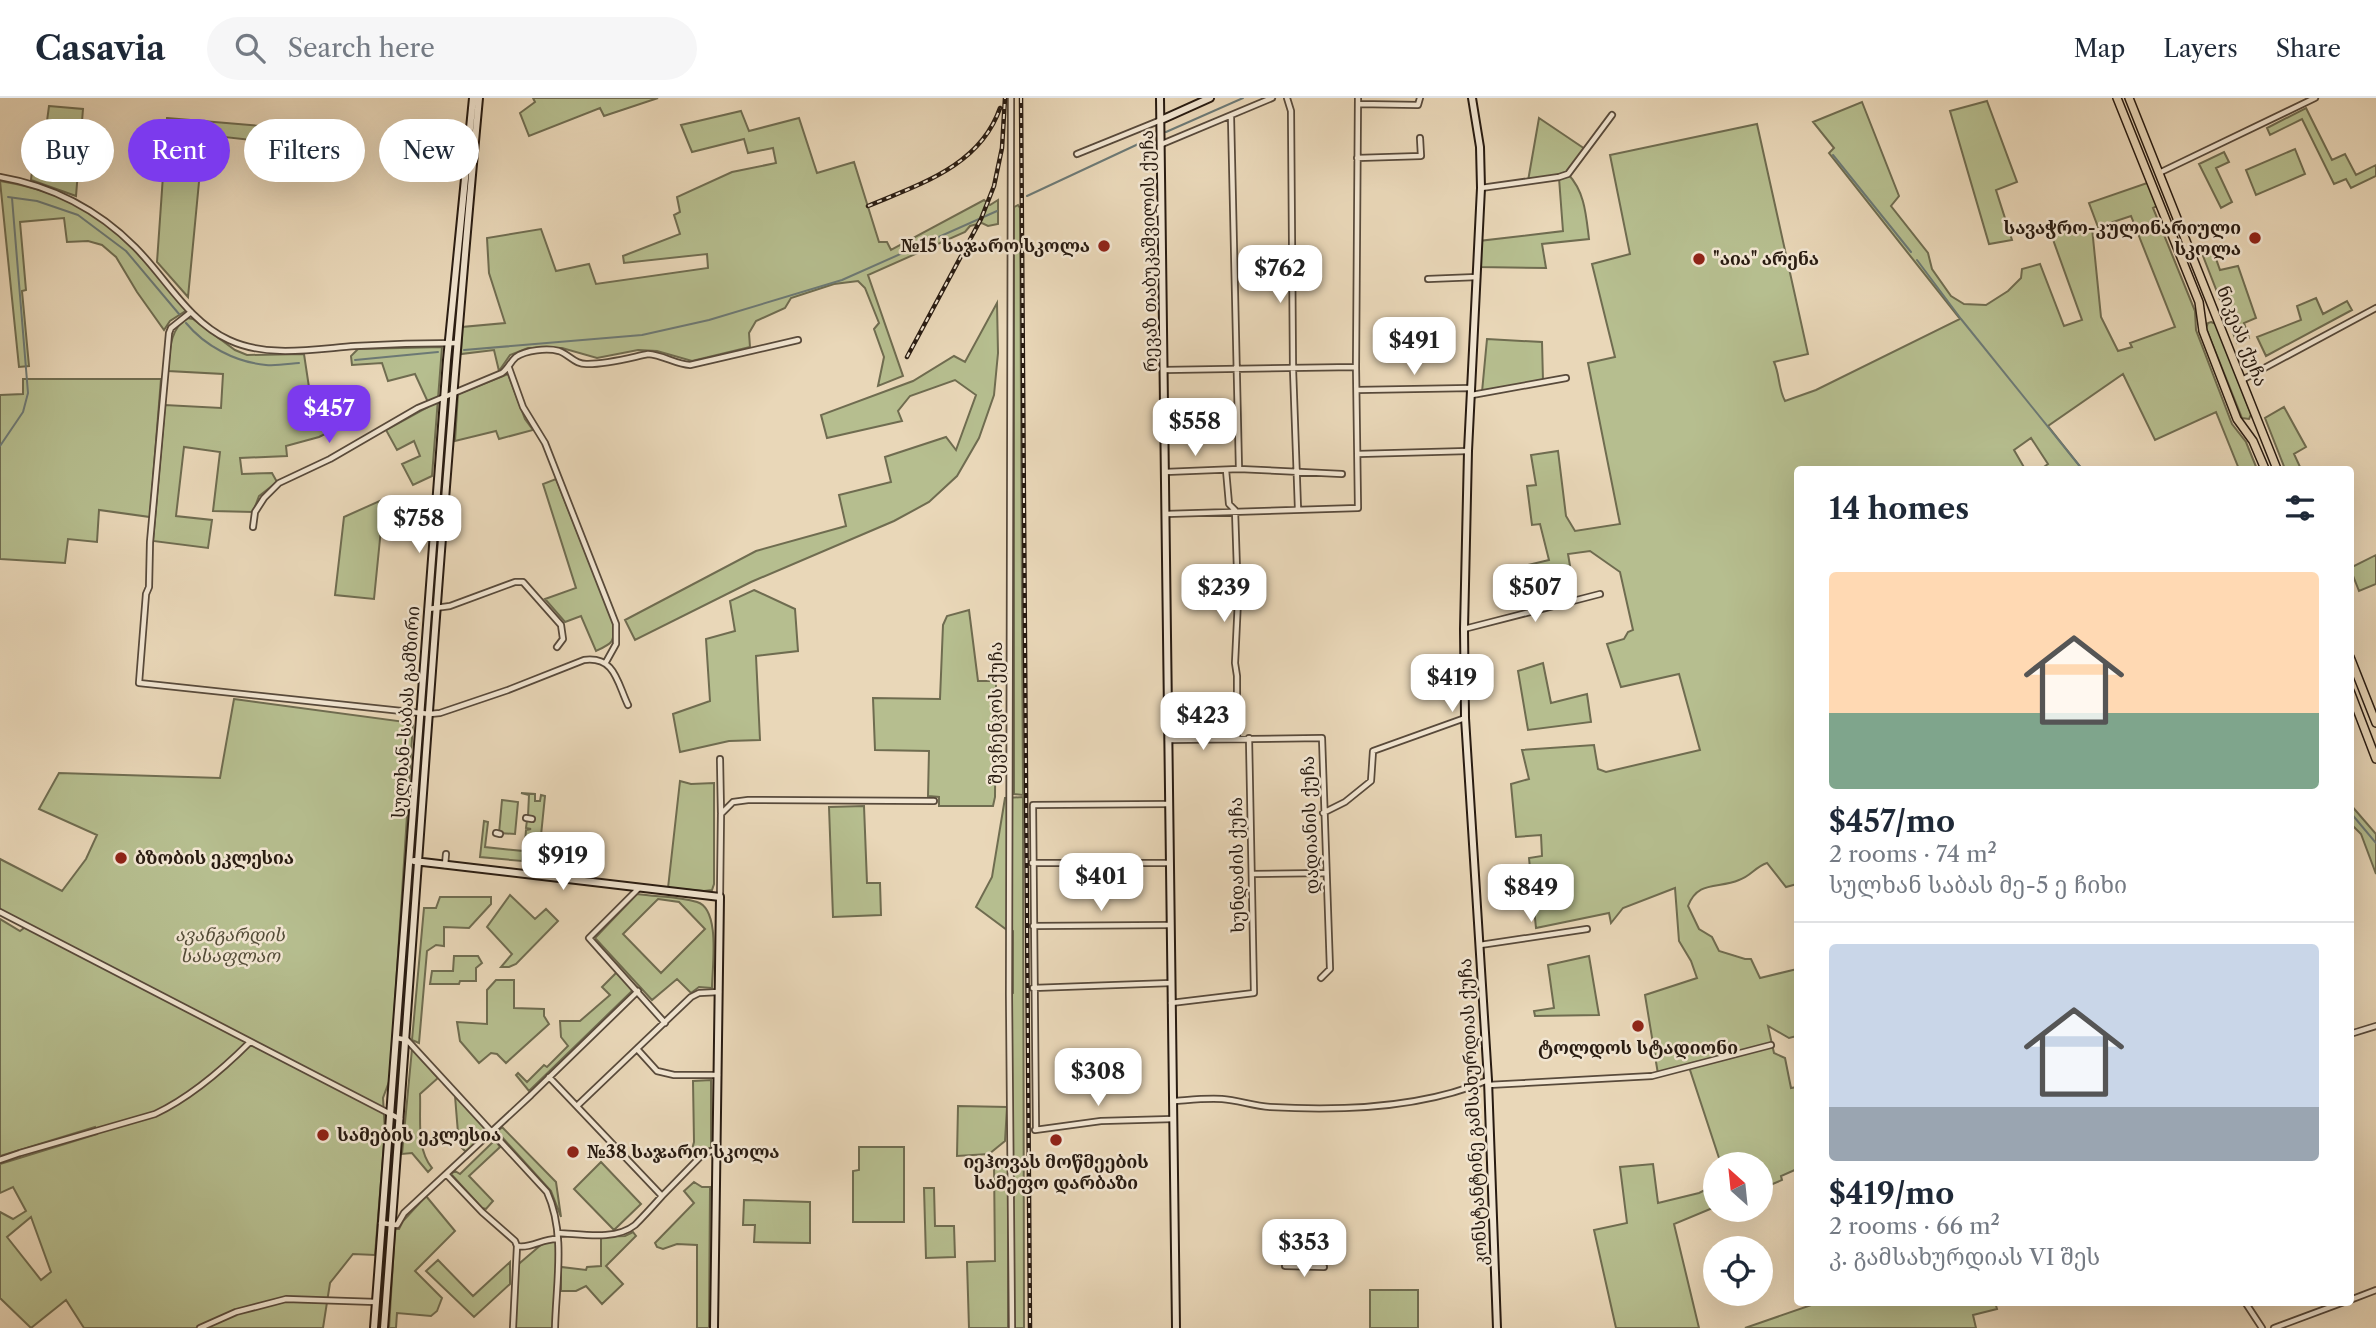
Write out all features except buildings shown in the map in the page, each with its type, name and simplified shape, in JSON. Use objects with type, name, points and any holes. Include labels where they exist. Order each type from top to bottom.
[{"type":"main road","name":"სულხან-საბას გამზირი","points":[[374,1328],[448,343],[473,98]]},
{"type":"main road","name":"სულხან-საბას გამზირი","points":[[384,1328],[452,394],[480,98]]},
{"type":"main road","name":"რევაზ თაბუკაშვილის ქუჩა","points":[[1160,98],[1176,1328]]},
{"type":"main road","points":[[1161,120],[1210,98]]},
{"type":"main road","name":"კონსტანტინე გამსახურდიას ქუჩა","points":[[1472,98],[1480,147],[1482,188],[1468,451],[1465,718],[1488,1082],[1497,1328]]},
{"type":"main road","name":"ნიკეას ქუჩა","points":[[2117,98],[2199,302],[2203,331],[2240,424],[2253,441],[2263,466]]},
{"type":"main road","name":"ნიკეას ქუჩა","points":[[2129,98],[2276,466]]},
{"type":"main road","points":[[2202,323],[2212,317],[2218,320]]},
{"type":"main road","points":[[2240,424],[2250,425],[2257,417]]},
{"type":"main road","points":[[2354,667],[2376,723]]},
{"type":"main road","points":[[2354,700],[2376,758]]},
{"type":"main road","points":[[2356,705],[2367,701]]},
{"type":"main road","points":[[409,860],[720,897],[714,1328]]},
{"type":"street","name":"შევჩენკოს ქუჩა","points":[[1011,98],[1009,994],[1012,1328]]},
{"type":"street","points":[[1162,144],[1272,98]]},
{"type":"street","points":[[1287,98],[1291,111],[1293,369],[1298,509]]},
{"type":"street","points":[[1166,514],[1358,508],[1358,101],[1418,105],[1420,98]]},
{"type":"street","points":[[2159,173],[2315,98]]},
{"type":"street","points":[[1482,188],[1568,174],[1612,115]]},
{"type":"street","points":[[1231,117],[1239,469]]},
{"type":"street","points":[[1077,155],[1161,120]]},
{"type":"street","points":[[1357,158],[1420,156],[1420,138]]},
{"type":"street","points":[[0,177],[55,192],[89,209],[135,247],[191,312],[227,339],[251,348],[297,351],[457,342]]},
{"type":"street","points":[[2159,205],[2171,201]]},
{"type":"street","points":[[1428,279],[1477,277]]},
{"type":"street","points":[[2242,380],[2376,308]]},
{"type":"street","points":[[191,312],[171,328],[169,333],[139,683],[430,714],[508,690],[584,660],[597,658],[610,667],[628,705]]},
{"type":"street","points":[[253,527],[255,512],[279,483],[330,459],[418,408],[502,373],[516,358],[535,351],[559,351],[573,361],[587,364],[648,354],[690,365],[798,340]]},
{"type":"street","points":[[1164,370],[1356,366]]},
{"type":"street","points":[[509,368],[523,407],[545,443],[616,624],[616,644],[606,662]]},
{"type":"street","points":[[1356,390],[1472,392],[1566,378]]},
{"type":"street","points":[[1358,454],[1468,451]]},
{"type":"street","points":[[1165,472],[1239,469],[1342,474]]},
{"type":"street","points":[[1226,470],[1229,504],[1235,510],[1238,600],[1237,738]]},
{"type":"street","points":[[428,609],[515,582],[523,582],[561,625],[563,639],[556,647]]},
{"type":"street","points":[[1464,629],[1600,594]]},
{"type":"street","points":[[1323,813],[1345,802],[1371,781],[1373,751],[1465,718]]},
{"type":"street","name":"ხუნდაძის ქუჩა","points":[[1171,1003],[1254,993],[1249,738]]},
{"type":"street","name":"დადიანის ქუჩა","points":[[1168,740],[1322,738],[1330,969],[1321,978]]},
{"type":"street","points":[[720,759],[720,897]]},
{"type":"street","points":[[721,814],[733,802],[747,800],[934,800]]},
{"type":"street","points":[[1169,804],[1033,805],[1035,1130],[1101,1121],[1173,1118]]},
{"type":"street","points":[[445,865],[446,854]]},
{"type":"street","points":[[1032,863],[1170,863]]},
{"type":"street","points":[[1252,874],[1325,873]]},
{"type":"street","points":[[639,887],[589,938],[665,1023]]},
{"type":"street","points":[[0,912],[400,1119]]},
{"type":"street","points":[[1033,926],[1170,925]]},
{"type":"street","points":[[1480,945],[1587,929]]},
{"type":"street","points":[[1033,988],[1171,983]]},
{"type":"street","points":[[382,1223],[397,1225],[404,1213],[638,990]]},
{"type":"street","points":[[578,1105],[691,998],[699,993],[719,992]]},
{"type":"street","points":[[2354,1033],[2376,1026]]},
{"type":"street","points":[[397,1038],[407,1040],[547,1192],[554,1210],[558,1236],[555,1328]]},
{"type":"street","points":[[0,1160],[165,1110],[222,1069],[250,1042]]},
{"type":"street","points":[[1173,1101],[1223,1099],[1267,1107],[1330,1108],[1411,1102],[1451,1094],[1488,1082],[1652,1076],[1771,1045]]},
{"type":"street","points":[[638,1050],[657,1071],[674,1075],[718,1075]]},
{"type":"street","points":[[549,1077],[662,1196]]},
{"type":"street","points":[[517,1246],[524,1247],[558,1236],[621,1233],[634,1226],[703,1154],[717,1149]]},
{"type":"street","points":[[446,1174],[482,1212],[510,1235],[517,1246],[513,1328]]},
{"type":"street","points":[[1285,1266],[1324,1267]]},
{"type":"street","points":[[2354,1298],[2376,1290]]},
{"type":"street","points":[[200,1328],[236,1312],[286,1299],[376,1301]]},
{"type":"street","points":[[2248,1306],[2262,1328]]},
{"type":"street","points":[[2274,1328],[2333,1306]]},
{"type":"green space","points":[[533,98],[658,98],[604,116],[600,108],[529,136],[520,113],[535,102]]},
{"type":"green space","points":[[1987,101],[2017,182],[1996,190],[2012,240],[1989,244],[1950,111]]},
{"type":"green space","points":[[1862,102],[1899,196],[1891,206],[1928,253],[1932,269],[1951,296],[1964,304],[1986,305],[2008,291],[2021,278],[2022,269],[2040,264],[2064,326],[2082,320],[2051,234],[2092,228],[2101,317],[2118,351],[2132,347],[2130,343],[2175,327],[2131,216],[2098,227],[2089,203],[2150,182],[2159,205],[2153,208],[2195,311],[2196,330],[2232,424],[2246,442],[2256,466],[2238,466],[2216,412],[2155,440],[2123,374],[2048,426],[2080,466],[2045,466],[2048,464],[2031,438],[2014,450],[2023,466],[1794,466],[1794,885],[1786,887],[1767,863],[1739,880],[1697,892],[1688,906],[1699,929],[1712,937],[1719,951],[1751,959],[1760,978],[1794,970],[1794,1037],[1789,1038],[1768,1026],[1774,1053],[1785,1058],[1791,1088],[1794,1088],[1794,1170],[1781,1176],[1782,1180],[1773,1184],[1773,1152],[1717,1152],[1689,1067],[1658,1074],[1645,995],[1697,978],[1679,941],[1675,888],[1623,908],[1611,923],[1609,913],[1536,928],[1529,858],[1542,856],[1541,835],[1516,837],[1511,784],[1529,779],[1522,750],[1594,745],[1598,769],[1606,772],[1700,750],[1679,674],[1621,687],[1607,644],[1624,639],[1628,632],[1633,630],[1620,572],[1590,551],[1568,554],[1576,601],[1539,610],[1528,565],[1549,560],[1540,524],[1532,525],[1527,486],[1536,485],[1531,455],[1558,451],[1566,516],[1575,531],[1620,524],[1588,363],[1615,357],[1592,264],[1630,254],[1610,155],[1757,124],[1808,354],[1774,362],[1785,401],[1816,390],[1960,319],[1829,153],[1834,148],[1813,122]]},
{"type":"green space","points":[[49,106],[83,109],[82,119],[47,119]]},
{"type":"green space","points":[[2306,108],[2332,160],[2345,154],[2356,175],[2376,165],[2376,176],[2351,188],[2346,179],[2334,184],[2302,119],[2270,135],[2267,128]]},
{"type":"green space","points":[[741,111],[749,131],[799,118],[817,173],[854,162],[879,242],[887,242],[891,250],[984,200],[990,205],[998,200],[998,224],[988,226],[982,223],[970,226],[965,232],[868,275],[903,376],[878,386],[884,357],[874,329],[879,323],[865,288],[858,281],[834,284],[791,298],[785,308],[756,321],[749,333],[750,347],[692,361],[657,351],[638,350],[597,358],[562,348],[528,348],[510,355],[499,371],[494,350],[461,354],[462,327],[505,323],[489,273],[487,238],[541,229],[556,271],[589,264],[596,284],[708,268],[707,254],[624,263],[623,256],[680,234],[674,215],[680,212],[677,197],[732,172],[776,163],[773,148],[748,153],[744,139],[692,152],[681,125]]},
{"type":"green space","points":[[1539,118],[1585,149],[1568,174],[1581,196],[1589,239],[1542,244],[1546,268],[1478,267],[1479,241],[1563,231],[1559,178],[1528,181]]},
{"type":"green space","points":[[230,123],[244,125],[244,139],[230,138]]},
{"type":"green space","points":[[2295,149],[2305,174],[2256,195],[2246,170]]},
{"type":"green space","points":[[2224,152],[2229,162],[2216,168],[2232,202],[2221,208],[2199,164]]},
{"type":"green space","points":[[0,181],[56,196],[77,205],[101,221],[140,257],[187,310],[170,321],[164,330],[116,257],[102,245],[88,241],[67,242],[64,218],[20,222],[26,290],[22,291],[29,366],[19,367]]},
{"type":"green space","points":[[37,182],[77,182],[76,196]]},
{"type":"green space","points":[[163,182],[199,182],[188,297],[157,262]]},
{"type":"green space","points":[[1018,205],[1023,795],[1014,794],[1014,207]]},
{"type":"green space","points":[[2214,253],[2220,270],[2238,266],[2256,318],[2244,323],[2249,338],[2237,343],[2203,256]]},
{"type":"green space","points":[[2316,298],[2323,314],[2347,301],[2352,310],[2266,356],[2257,337],[2301,320],[2297,306]]},
{"type":"green space","points":[[997,303],[998,353],[994,395],[979,438],[957,476],[929,502],[894,521],[751,582],[635,640],[625,620],[756,551],[846,526],[839,495],[891,482],[885,457],[946,437],[956,450],[976,395],[955,380],[910,396],[898,411],[902,421],[827,438],[821,415],[913,381],[954,356],[965,362]]},
{"type":"green space","points":[[187,318],[193,319],[235,350],[247,355],[304,354],[315,427],[351,403],[359,417],[319,437],[286,446],[287,456],[240,458],[242,474],[272,473],[277,482],[259,496],[253,512],[213,511],[220,452],[184,447],[176,516],[212,520],[208,548],[153,541],[165,405],[221,408],[223,374],[168,371],[174,335]]},
{"type":"green space","points":[[2211,322],[2216,324],[2251,414],[2249,419],[2242,418],[2206,328]]},
{"type":"green space","points":[[1487,339],[1542,342],[1543,381],[1482,392]]},
{"type":"green space","points":[[442,347],[432,476],[413,485],[402,464],[420,456],[414,441],[397,450],[386,430],[428,407],[415,374],[388,381],[382,363],[352,365],[351,356],[358,349]]},
{"type":"green space","points":[[508,374],[525,419],[533,430],[499,439],[496,431],[455,441],[458,394]]},
{"type":"green space","points":[[23,379],[161,379],[150,517],[99,510],[97,542],[68,539],[65,563],[0,559],[0,395],[23,394]]},
{"type":"green space","points":[[2284,407],[2306,447],[2294,454],[2300,466],[2284,466],[2265,418]]},
{"type":"green space","points":[[556,479],[614,624],[611,642],[596,651],[581,616],[565,622],[545,599],[576,588],[543,484]]},
{"type":"green space","points":[[384,499],[374,599],[335,595],[344,517]]},
{"type":"green space","points":[[2376,555],[2376,584],[2359,591],[2354,578],[2354,566]]},
{"type":"green space","points":[[754,590],[795,609],[798,651],[756,656],[760,740],[729,741],[680,752],[673,714],[710,701],[706,639],[735,631],[730,601]]},
{"type":"green space","points":[[969,610],[978,681],[996,681],[995,797],[993,806],[939,806],[939,797],[928,796],[929,751],[875,750],[873,698],[940,699],[943,625],[947,616]]},
{"type":"green space","points":[[1543,663],[1551,703],[1587,694],[1591,722],[1528,730],[1518,671]]},
{"type":"green space","name":"ავანგარდის სასაფლაო","points":[[234,699],[413,723],[390,1079],[383,1098],[385,1132],[375,1255],[353,1254],[330,1283],[323,1328],[84,1328],[66,1300],[31,1328],[0,1298],[0,1212],[13,1219],[26,1211],[13,1187],[0,1193],[0,1164],[97,1134],[95,1127],[0,1156],[0,919],[20,931],[28,925],[0,910],[0,859],[62,891],[86,859],[97,835],[39,809],[59,773],[220,778]],"holes":[[[31,1217],[51,1272],[41,1280],[7,1237]]]},
{"type":"green space","points":[[680,781],[691,784],[714,783],[712,890],[668,888]]},
{"type":"green space","points":[[521,793],[535,794],[535,801],[540,801],[541,795],[545,796],[540,845],[525,843],[526,830],[531,829],[526,828],[527,820],[532,817],[528,816],[529,795]]},
{"type":"green space","points":[[1023,797],[1024,1328],[1012,1328],[1009,994],[1013,993],[1013,931],[1007,930],[976,907],[992,877],[1005,798]]},
{"type":"green space","points":[[502,800],[518,802],[515,834],[499,833]]},
{"type":"green space","points":[[864,806],[867,883],[880,883],[881,915],[833,917],[829,807]]},
{"type":"green space","points":[[2354,809],[2376,834],[2376,874],[2361,834],[2354,827]]},
{"type":"green space","points":[[484,821],[488,822],[485,847],[523,851],[522,861],[480,857]]},
{"type":"green space","points":[[637,894],[697,902],[705,907],[712,927],[712,988],[699,987],[691,993],[677,979],[652,1000],[595,938]],"holes":[[[658,899],[679,902],[705,929],[661,973],[623,934]]]},
{"type":"green space","points":[[510,895],[535,919],[546,909],[558,921],[516,964],[501,967],[512,954],[487,927]]},
{"type":"green space","points":[[440,897],[491,897],[491,904],[469,928],[444,927],[444,946],[436,945],[427,951],[419,1043],[412,1040],[424,908],[436,908]]},
{"type":"green space","points":[[454,956],[478,956],[482,963],[476,968],[476,981],[430,984],[432,971],[453,971]]},
{"type":"green space","points":[[1589,956],[1599,1015],[1535,1016],[1534,1011],[1554,1008],[1548,965]]},
{"type":"green space","points":[[617,972],[633,990],[529,1091],[516,1075],[518,1073],[527,1082],[568,1046],[561,1037],[560,1021],[580,1021],[610,995],[602,987]]},
{"type":"green space","points":[[496,980],[514,980],[514,1008],[544,1009],[544,1016],[549,1024],[506,1063],[497,1054],[491,1053],[479,1063],[460,1041],[457,1022],[487,1024],[487,990]]},
{"type":"green space","points":[[412,1049],[438,1078],[420,1094],[421,1143],[432,1168],[428,1172],[412,1153],[402,1154]]},
{"type":"green space","points":[[711,1080],[711,1147],[696,1156],[691,1153],[694,1142],[693,1081]]},
{"type":"green space","points":[[455,1096],[487,1130],[466,1152],[459,1145]]},
{"type":"green space","points":[[958,1106],[1007,1107],[1005,1141],[989,1154],[957,1156]]},
{"type":"green space","points":[[502,1127],[556,1182],[561,1217],[551,1191],[501,1136],[498,1131]]},
{"type":"green space","points":[[495,1140],[500,1147],[469,1176],[493,1201],[486,1209],[482,1208],[451,1174],[455,1171],[460,1174]]},
{"type":"green space","points":[[859,1147],[904,1147],[904,1222],[853,1222],[853,1171],[859,1170]]},
{"type":"green space","points":[[999,1160],[1008,1163],[1008,1328],[969,1328],[967,1262],[995,1261],[994,1162]]},
{"type":"green space","points":[[601,1162],[641,1204],[614,1230],[574,1189]]},
{"type":"green space","points":[[1653,1164],[1658,1203],[1703,1191],[1703,1212],[1674,1224],[1699,1328],[1616,1328],[1594,1230],[1627,1223],[1620,1167]]},
{"type":"green space","points":[[694,1182],[702,1187],[710,1187],[709,1328],[697,1328],[697,1245],[677,1244],[663,1249],[655,1243],[694,1203],[684,1191]]},
{"type":"green space","points":[[924,1188],[934,1188],[935,1226],[954,1226],[955,1257],[926,1258]]},
{"type":"green space","points":[[426,1196],[455,1231],[415,1271],[442,1298],[437,1311],[431,1316],[397,1313],[396,1328],[389,1328],[395,1229],[399,1229]]},
{"type":"green space","points":[[744,1200],[810,1202],[810,1243],[754,1242],[755,1225],[743,1225]]},
{"type":"green space","points":[[633,1232],[636,1236],[606,1266],[623,1284],[602,1304],[586,1286],[576,1291],[561,1291],[561,1267],[586,1270],[587,1267],[601,1266],[601,1237],[625,1236]]},
{"type":"green space","points":[[557,1241],[554,1328],[514,1328],[514,1268],[542,1244]]},
{"type":"green space","points":[[438,1260],[473,1296],[510,1262],[510,1284],[474,1317],[426,1271]]},
{"type":"green space","points":[[1370,1290],[1418,1290],[1418,1328],[1370,1328]]},
{"type":"green space","points":[[1808,1306],[1996,1306],[1997,1309],[1973,1315],[1976,1328],[1745,1328]]},
{"type":"waterway","points":[[1166,132],[1243,98]]},
{"type":"waterway","points":[[1027,196],[1149,139]]},
{"type":"waterway","points":[[1833,155],[1911,252]]},
{"type":"waterway","points":[[8,197],[37,201],[78,215],[126,251],[179,314]]},
{"type":"waterway","points":[[0,446],[23,412],[28,393],[12,198]]},
{"type":"waterway","points":[[464,350],[642,335],[709,320],[842,280],[997,211]]},
{"type":"waterway","points":[[1917,260],[2080,466]]},
{"type":"waterway","points":[[186,323],[211,346],[243,360],[270,365],[299,363]]},
{"type":"waterway","points":[[355,360],[438,352]]},
{"type":"waterway","points":[[2354,817],[2376,843]]},
{"type":"railway","points":[[907,357],[981,219],[994,186],[1002,148],[1005,98]]},
{"type":"railway","points":[[1021,98],[1030,1328]]},
{"type":"railway","points":[[868,206],[927,181],[963,159],[991,128],[1000,108]]},
{"type":"place","name":"სავაჭრო-კულინარიული სკოლა","points":[[2255,238]]},
{"type":"place","name":"№15 საჯარო სკოლა","points":[[1104,246]]},
{"type":"place","name":"\"აია\" არენა","points":[[1699,259]]},
{"type":"place","name":"ბზობის ეკლესია","points":[[121,858]]},
{"type":"place","name":"ტოლდოს სტადიონი","points":[[1638,1026]]},
{"type":"place","name":"სამების ეკლესია","points":[[323,1135]]},
{"type":"place","name":"იეჰოვას მოწმეების სამეფო დარბაზი","points":[[1056,1140]]},
{"type":"place","name":"№38 საჯარო სკოლა","points":[[573,1152]]}]
